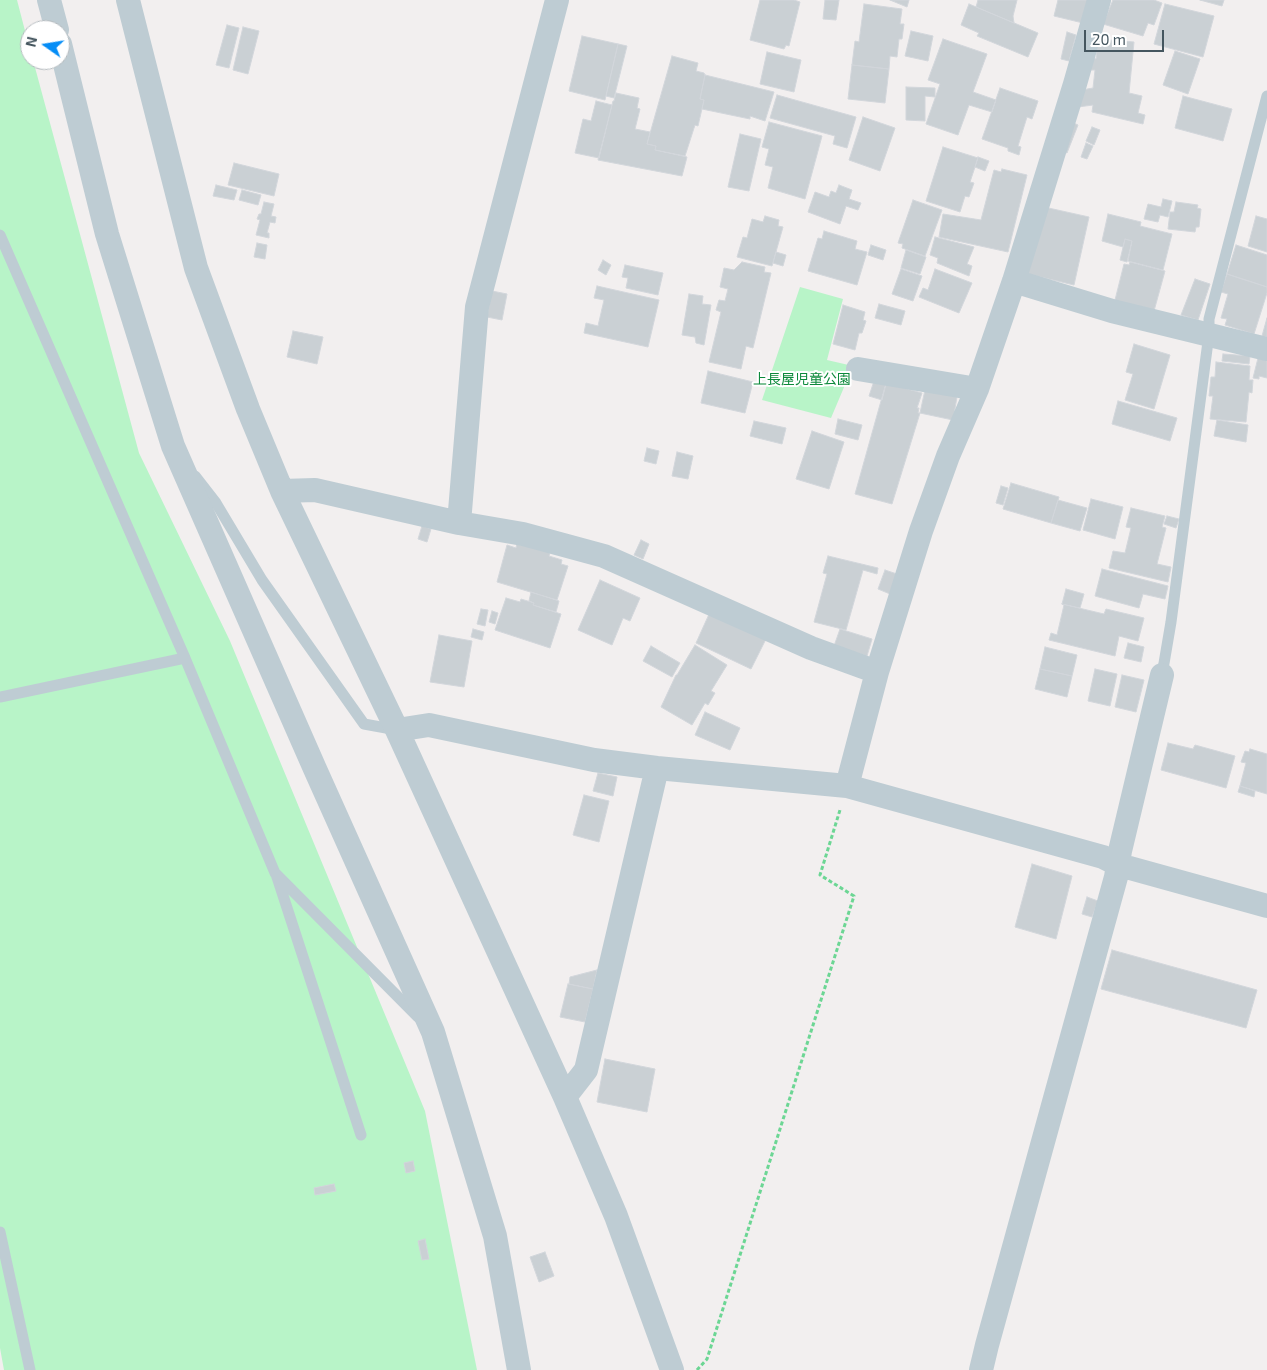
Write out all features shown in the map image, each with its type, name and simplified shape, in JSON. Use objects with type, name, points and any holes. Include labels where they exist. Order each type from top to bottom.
[{"type":"street","points":[[49,0],[54,20]]},
{"type":"street","points":[[128,0],[196,268],[248,409],[282,491],[397,730],[565,1097],[616,1216],[672,1370]]},
{"type":"street","points":[[459,523],[477,308],[557,0]]},
{"type":"street","points":[[847,786],[876,672],[920,531],[948,456],[977,389],[1014,281],[1099,0]]},
{"type":"street","points":[[66,70],[107,234],[173,446],[315,770],[433,1032],[494,1236],[519,1370]]},
{"type":"street","points":[[1014,281],[1112,310],[1267,348]]},
{"type":"street","points":[[858,369],[977,389]]},
{"type":"street","points":[[282,491],[315,490],[459,523],[523,534],[604,556],[811,648],[876,672]]},
{"type":"street","points":[[981,1370],[1119,865],[1120,851],[1162,675]]},
{"type":"street","points":[[397,730],[429,725],[594,760],[656,768],[847,786],[1103,857],[1119,865],[1267,906]]},
{"type":"street","points":[[565,1097],[586,1070],[656,768]]},
{"type":"lane","points":[[1162,675],[1171,622],[1209,334],[1209,318],[1267,96]]},
{"type":"lane","points":[[0,235],[185,658],[275,873],[361,1135]]},
{"type":"lane","points":[[173,446],[216,503],[262,580],[364,724],[397,730]]},
{"type":"lane","points":[[0,697],[185,658]]},
{"type":"lane","points":[[275,873],[433,1032]]},
{"type":"lane","points":[[0,1232],[30,1370]]},
{"type":"path","points":[[696,1370],[707,1358],[854,896],[820,876],[847,786]]},
{"type":"green space","points":[[0,0],[17,0],[22,20],[20,20],[20,70],[36,70],[139,453],[230,641],[425,1111],[477,1370],[4,1370],[0,1348]]},
{"type":"green space","name":"上長屋児童公園","points":[[800,287],[843,299],[827,360],[853,366],[831,418],[762,400]]},
{"type":"building","points":[[760,0],[794,0],[800,2],[789,46],[786,45],[784,49],[750,40]]},
{"type":"building","points":[[825,0],[839,0],[836,20],[823,19]]},
{"type":"building","points":[[890,0],[909,0],[907,7]]},
{"type":"building","points":[[978,0],[1017,0],[1013,16],[1014,23],[976,7]]},
{"type":"building","points":[[1058,0],[1089,0],[1083,23],[1054,16]]},
{"type":"building","points":[[1113,0],[1154,0],[1162,3],[1154,25],[1148,23],[1143,36],[1103,24]]},
{"type":"building","points":[[1200,0],[1224,0],[1222,6]]},
{"type":"building","points":[[864,4],[902,9],[900,24],[904,24],[902,39],[899,39],[897,57],[890,56],[889,69],[852,65],[855,41],[859,42]]},
{"type":"building","points":[[969,4],[1038,33],[1028,57],[977,36],[979,33],[961,25]]},
{"type":"building","points":[[1165,4],[1214,16],[1203,57],[1154,44]]},
{"type":"building","points":[[227,25],[239,28],[229,68],[216,65]]},
{"type":"building","points":[[243,27],[259,31],[248,74],[233,70]]},
{"type":"building","points":[[911,31],[933,36],[928,61],[905,56]]},
{"type":"building","points":[[1067,32],[1076,35],[1069,61],[1061,59]]},
{"type":"building","points":[[582,36],[618,44],[605,100],[569,91]]},
{"type":"building","points":[[943,39],[987,54],[973,92],[996,100],[992,112],[969,105],[958,135],[926,124],[940,84],[928,80]]},
{"type":"building","points":[[1098,39],[1134,42],[1129,93],[1142,96],[1138,113],[1145,115],[1143,124],[1092,112],[1093,105],[1078,107],[1076,91],[1093,88],[1095,70],[1091,70],[1092,58],[1096,59]]},
{"type":"building","points":[[618,44],[627,46],[614,98],[606,96]]},
{"type":"building","points":[[1175,51],[1200,59],[1188,94],[1163,85]]},
{"type":"building","points":[[767,52],[801,60],[794,92],[760,84]]},
{"type":"building","points":[[672,56],[698,63],[696,71],[705,75],[700,99],[704,100],[698,126],[695,125],[685,156],[655,150],[656,146],[647,144]]},
{"type":"building","points":[[852,65],[889,69],[885,103],[848,99]]},
{"type":"building","points":[[705,75],[774,92],[765,121],[750,116],[750,119],[702,109],[704,100],[700,99]]},
{"type":"building","points":[[906,87],[935,88],[935,97],[925,96],[925,121],[906,120]]},
{"type":"building","points":[[1000,88],[1038,101],[1032,119],[1027,117],[1018,146],[1021,147],[1019,155],[1008,151],[1008,148],[982,139]]},
{"type":"building","points":[[616,93],[639,98],[637,108],[640,109],[635,129],[650,132],[647,144],[656,146],[655,150],[687,157],[682,176],[598,160]]},
{"type":"building","points":[[777,95],[856,117],[847,148],[833,144],[835,136],[770,118]]},
{"type":"building","points":[[1183,96],[1232,109],[1223,141],[1175,128]]},
{"type":"building","points":[[596,101],[612,105],[599,158],[575,153],[583,119],[591,121]]},
{"type":"building","points":[[863,117],[895,128],[880,171],[849,160]]},
{"type":"building","points":[[1069,121],[1078,125],[1067,153],[1058,149]]},
{"type":"building","points":[[769,122],[822,136],[805,199],[768,188],[773,167],[765,165],[769,149],[762,147]]},
{"type":"building","points":[[1092,127],[1100,130],[1094,145],[1086,141]]},
{"type":"building","points":[[740,134],[761,139],[749,191],[728,187]]},
{"type":"building","points":[[1086,143],[1093,146],[1087,159],[1081,157]]},
{"type":"building","points":[[943,147],[978,158],[970,182],[974,183],[969,197],[965,196],[960,212],[926,201]]},
{"type":"building","points":[[978,157],[989,161],[985,171],[975,167]]},
{"type":"building","points":[[234,163],[279,174],[274,196],[228,185]]},
{"type":"building","points":[[1002,169],[1027,175],[1008,252],[939,237],[943,214],[981,220],[994,170],[1001,172]]},
{"type":"building","points":[[216,185],[237,190],[234,200],[213,196]]},
{"type":"building","points":[[839,185],[852,190],[849,199],[861,203],[858,210],[846,206],[840,224],[808,212],[815,192],[829,197],[831,191],[836,193]]},
{"type":"building","points":[[242,190],[261,195],[258,205],[239,200]]},
{"type":"building","points":[[1163,199],[1172,201],[1168,217],[1160,215],[1158,222],[1144,219],[1148,204],[1161,207]]},
{"type":"building","points":[[913,200],[942,210],[925,256],[902,248],[903,244],[898,243]]},
{"type":"building","points":[[264,202],[274,204],[271,216],[276,217],[275,223],[270,222],[267,233],[269,233],[269,238],[256,235],[260,220],[257,219],[259,214],[261,214]]},
{"type":"building","points":[[1176,202],[1198,205],[1197,208],[1201,209],[1199,227],[1196,227],[1195,232],[1168,229],[1170,212],[1174,212]]},
{"type":"building","points":[[1044,207],[1089,217],[1074,285],[1028,274]]},
{"type":"building","points":[[1108,214],[1141,222],[1140,226],[1172,234],[1163,270],[1128,261],[1132,241],[1125,239],[1123,247],[1102,241]]},
{"type":"building","points":[[765,216],[779,220],[778,226],[783,227],[772,266],[737,257],[743,237],[747,238],[752,219],[763,222]]},
{"type":"building","points":[[1256,216],[1267,219],[1267,252],[1248,246]]},
{"type":"building","points":[[824,231],[857,241],[855,249],[867,252],[857,285],[808,271],[818,238],[822,239]]},
{"type":"building","points":[[935,237],[974,247],[967,264],[972,266],[969,276],[937,263],[938,258],[930,255]]},
{"type":"building","points":[[1125,239],[1132,241],[1127,262],[1120,260]]},
{"type":"building","points":[[257,243],[267,245],[265,259],[254,257]]},
{"type":"building","points":[[871,245],[886,250],[883,260],[868,255]]},
{"type":"building","points":[[1236,245],[1267,255],[1267,287],[1227,274]]},
{"type":"building","points":[[906,250],[926,257],[920,274],[901,268]]},
{"type":"building","points":[[776,252],[786,255],[783,266],[773,263]]},
{"type":"building","points":[[603,260],[611,265],[606,275],[598,270]]},
{"type":"building","points":[[742,262],[765,267],[764,272],[771,273],[753,348],[746,346],[741,369],[709,362],[721,312],[716,310],[719,300],[725,301],[728,289],[720,287],[724,268],[734,270]]},
{"type":"building","points":[[1130,262],[1165,271],[1154,311],[1115,300],[1124,264],[1129,265]]},
{"type":"building","points":[[625,265],[663,273],[658,295],[626,288],[628,278],[622,277]]},
{"type":"building","points":[[901,269],[922,276],[913,301],[892,294]]},
{"type":"building","points":[[935,269],[972,283],[959,313],[919,297],[923,288],[928,290]]},
{"type":"building","points":[[1227,274],[1267,287],[1267,293],[1254,334],[1225,325],[1227,319],[1221,318],[1228,294],[1221,292]]},
{"type":"building","points":[[1195,279],[1210,284],[1198,320],[1181,315]]},
{"type":"building","points":[[597,286],[659,300],[648,347],[584,333],[586,323],[598,326],[604,300],[594,298]]},
{"type":"building","points":[[492,291],[507,294],[502,320],[487,317]]},
{"type":"building","points":[[689,294],[703,296],[702,304],[711,305],[704,345],[696,343],[695,337],[682,335]]},
{"type":"building","points":[[879,304],[905,311],[901,325],[875,318]]},
{"type":"building","points":[[843,305],[865,312],[863,320],[866,321],[862,333],[859,333],[855,350],[833,344]]},
{"type":"building","points":[[1267,318],[1267,337],[1262,336]]},
{"type":"building","points":[[293,331],[323,337],[317,364],[287,357]]},
{"type":"building","points":[[1134,344],[1170,355],[1154,409],[1125,400],[1133,374],[1126,372]]},
{"type":"building","points":[[1223,354],[1250,356],[1249,364],[1222,361]]},
{"type":"building","points":[[1258,358],[1267,361],[1267,378],[1259,376],[1259,379],[1253,378]]},
{"type":"building","points":[[1216,362],[1250,366],[1249,380],[1253,380],[1252,393],[1249,392],[1246,422],[1210,419],[1213,396],[1209,396],[1211,377],[1215,377]]},
{"type":"building","points":[[708,371],[753,382],[745,413],[701,403]]},
{"type":"building","points":[[874,381],[886,384],[882,400],[869,396]]},
{"type":"building","points":[[886,383],[922,393],[917,408],[919,408],[918,413],[920,413],[892,504],[855,494]]},
{"type":"building","points":[[925,390],[957,397],[953,420],[920,413]]},
{"type":"building","points":[[1118,401],[1177,418],[1170,441],[1112,424]]},
{"type":"building","points":[[838,419],[862,425],[858,440],[835,434]]},
{"type":"building","points":[[1217,420],[1248,425],[1246,442],[1214,436]]},
{"type":"building","points":[[754,421],[786,428],[782,444],[750,436]]},
{"type":"building","points":[[812,431],[844,442],[829,489],[796,479]]},
{"type":"building","points":[[647,448],[659,451],[656,464],[644,461]]},
{"type":"building","points":[[677,452],[693,456],[688,479],[672,476]]},
{"type":"building","points":[[1011,483],[1059,497],[1051,523],[1003,509]]},
{"type":"building","points":[[1001,486],[1008,488],[1003,505],[996,503]]},
{"type":"building","points":[[1091,499],[1123,507],[1115,539],[1083,530]]},
{"type":"building","points":[[1058,500],[1087,508],[1080,531],[1051,523]]},
{"type":"building","points":[[1131,508],[1165,516],[1162,527],[1166,528],[1157,564],[1171,567],[1168,582],[1109,568],[1113,551],[1125,553],[1131,528],[1126,527]]},
{"type":"building","points":[[1167,516],[1179,519],[1176,528],[1164,524]]},
{"type":"building","points":[[422,526],[431,529],[427,542],[418,539]]},
{"type":"building","points":[[641,540],[649,544],[643,559],[634,555]]},
{"type":"building","points":[[517,543],[550,553],[549,556],[562,560],[561,564],[568,566],[557,600],[497,582],[507,545],[516,548]]},
{"type":"building","points":[[828,556],[878,568],[877,574],[863,570],[846,630],[814,622],[827,574],[823,573]]},
{"type":"building","points":[[1102,569],[1168,586],[1165,599],[1143,594],[1139,608],[1095,596]]},
{"type":"building","points":[[885,570],[897,574],[890,594],[878,589]]},
{"type":"building","points":[[600,580],[640,598],[630,621],[623,618],[612,645],[578,630]]},
{"type":"building","points":[[1066,589],[1084,594],[1080,608],[1062,604]]},
{"type":"building","points":[[531,592],[559,601],[556,612],[533,605],[534,603],[529,601]]},
{"type":"building","points":[[506,598],[520,602],[521,599],[561,614],[550,648],[495,630]]},
{"type":"building","points":[[1062,604],[1104,614],[1106,609],[1144,618],[1138,641],[1119,636],[1115,656],[1049,640],[1051,633],[1057,635],[1064,605]]},
{"type":"building","points":[[481,609],[488,610],[485,626],[477,624]]},
{"type":"building","points":[[492,611],[498,613],[495,624],[489,622]]},
{"type":"building","points":[[710,612],[766,639],[751,669],[696,643]]},
{"type":"building","points":[[473,629],[484,632],[482,640],[471,637]]},
{"type":"building","points":[[840,629],[872,639],[867,656],[834,646]]},
{"type":"building","points":[[439,635],[472,641],[464,687],[430,682]]},
{"type":"building","points":[[1128,643],[1144,647],[1141,662],[1124,658]]},
{"type":"building","points":[[695,645],[727,665],[711,691],[715,693],[708,705],[705,703],[692,725],[661,707],[676,675]]},
{"type":"building","points":[[651,646],[680,663],[672,677],[643,661]]},
{"type":"building","points":[[1045,647],[1077,655],[1072,676],[1040,669]]},
{"type":"building","points":[[1040,669],[1072,676],[1067,697],[1035,689]]},
{"type":"building","points":[[1095,669],[1117,674],[1110,706],[1088,701]]},
{"type":"building","points":[[1122,675],[1144,680],[1136,712],[1115,707]]},
{"type":"building","points":[[705,712],[740,728],[730,750],[695,735]]},
{"type":"building","points":[[1168,743],[1193,749],[1195,745],[1235,756],[1226,788],[1161,770]]},
{"type":"building","points":[[1250,749],[1267,754],[1267,794],[1240,786],[1246,763],[1241,762],[1245,751],[1249,752]]},
{"type":"building","points":[[598,773],[617,777],[613,796],[593,791]]},
{"type":"building","points":[[1240,786],[1255,791],[1254,797],[1238,792]]},
{"type":"building","points":[[584,795],[609,801],[599,842],[573,835]]},
{"type":"building","points":[[1032,864],[1072,876],[1056,939],[1015,927]]},
{"type":"building","points":[[1087,897],[1098,901],[1092,917],[1082,914]]},
{"type":"building","points":[[1112,950],[1257,990],[1246,1028],[1101,989]]},
{"type":"building","points":[[597,970],[593,989],[569,984],[570,977]]},
{"type":"building","points":[[568,984],[593,989],[585,1022],[560,1017]]},
{"type":"building","points":[[605,1059],[655,1069],[647,1112],[597,1102]]},
{"type":"building","points":[[413,1161],[415,1171],[406,1173],[404,1163]]},
{"type":"building","points":[[334,1184],[336,1191],[315,1195],[314,1188]]},
{"type":"building","points":[[425,1239],[429,1259],[422,1260],[418,1241]]},
{"type":"building","points":[[545,1252],[554,1276],[539,1282],[530,1257]]}]
